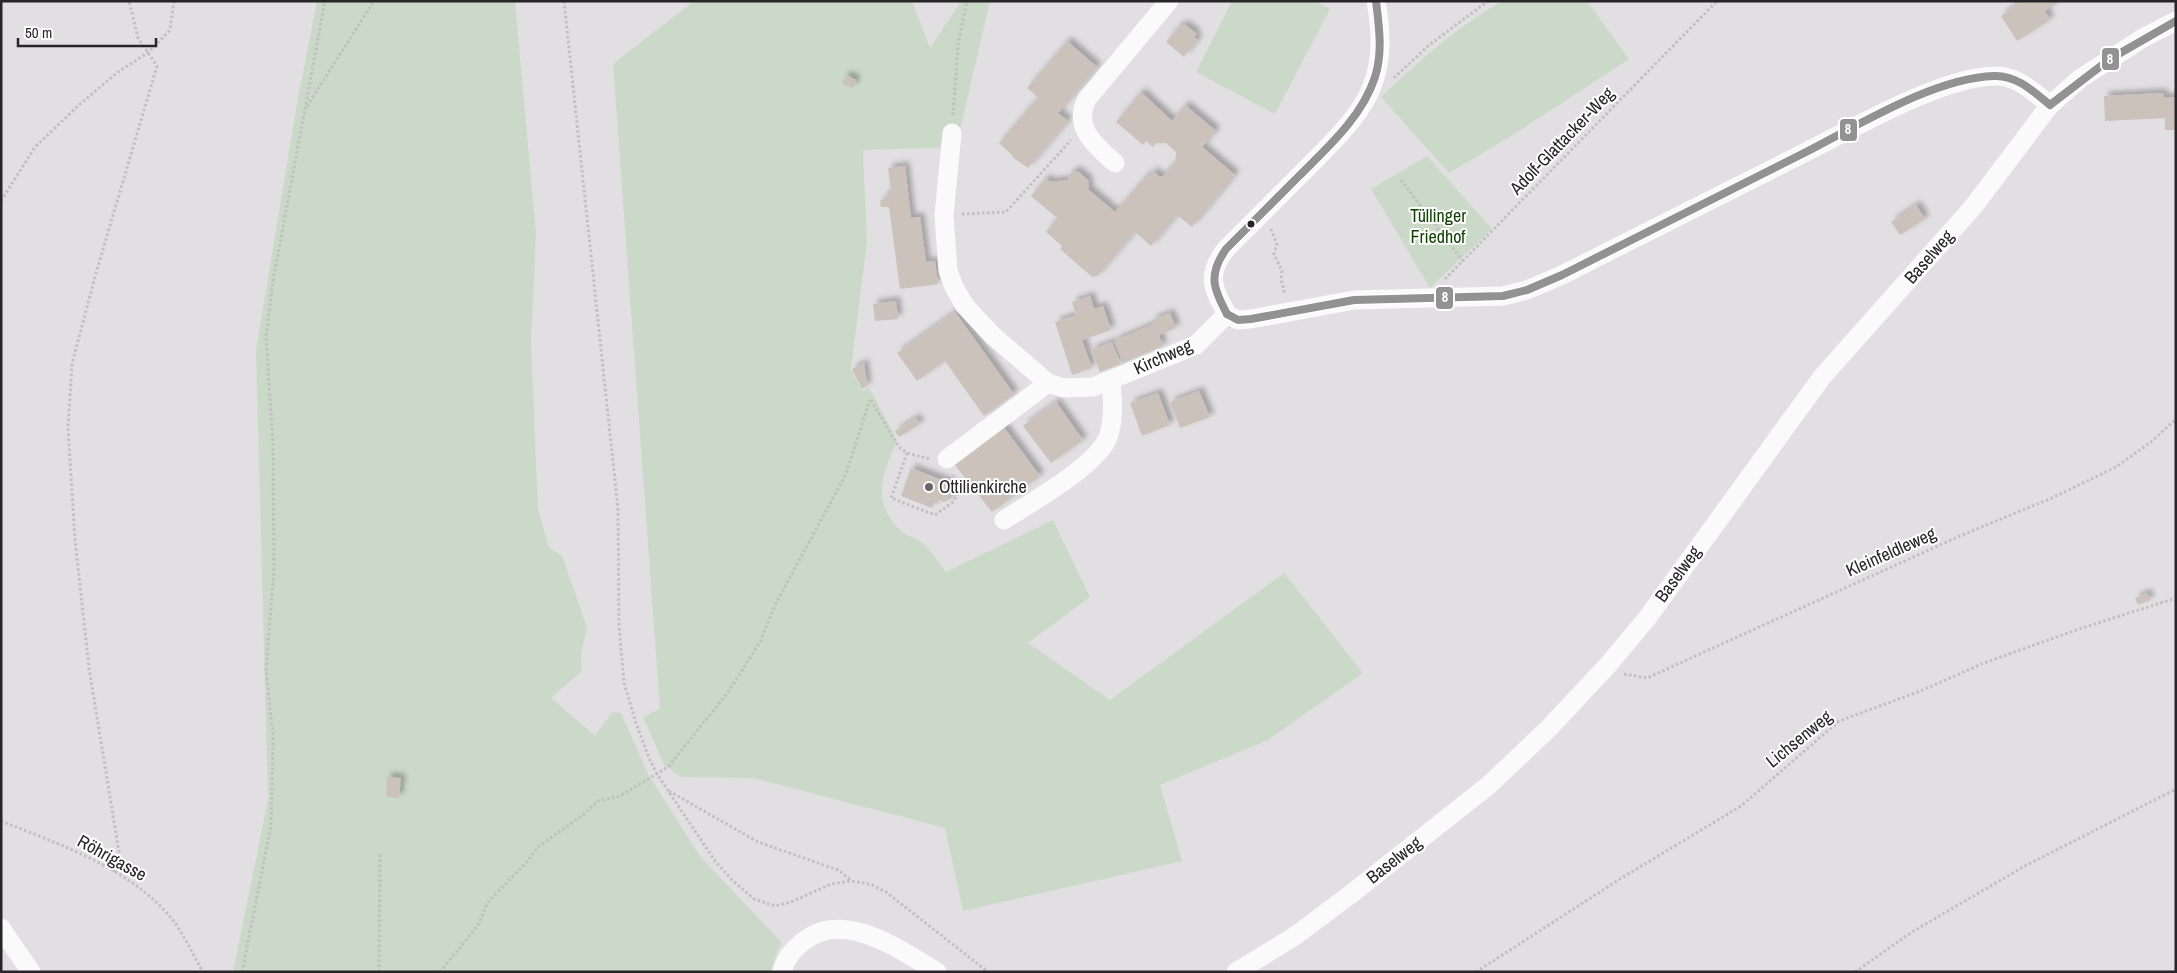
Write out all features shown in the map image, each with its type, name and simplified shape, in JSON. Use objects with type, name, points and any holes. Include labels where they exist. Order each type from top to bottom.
[{"type":"street","points":[[1115,163],[1097,146],[1083,126],[1081,111],[1087,99],[1168,1]]},
{"type":"street","points":[[1376,1],[1381,39],[1380,62],[1370,93],[1350,125],[1226,249],[1215,263],[1213,280],[1216,293],[1227,314],[1238,320],[1354,300],[1503,296],[1527,290],[1562,275],[1859,125],[1932,91],[1964,80],[1995,76],[2012,78],[2027,86],[2050,105]]},
{"type":"street","name":"Baselweg","points":[[1236,972],[1295,936],[1489,785],[1550,727],[1608,665],[1648,617],[1822,377],[1973,206],[2050,105],[2081,78],[2143,38],[2176,21]]},
{"type":"street","name":"Kirchweg","points":[[952,133],[944,215],[948,271],[961,300],[993,336],[1048,383],[1064,388],[1093,387],[1196,345],[1227,314]]},
{"type":"street","points":[[1004,520],[1081,468],[1099,451],[1108,438],[1113,418],[1111,380]]},
{"type":"street","points":[[950,468],[1048,383]]},
{"type":"street","points":[[1,928],[31,972]]},
{"type":"street","points":[[782,972],[792,950],[814,933],[826,929],[848,929],[878,939],[937,972]]},
{"type":"path","points":[[114,872],[120,852],[89,668],[75,540],[68,428],[72,364],[96,273],[157,66],[138,38],[129,1]]},
{"type":"path","points":[[1,201],[35,147],[118,72],[149,52],[170,30],[174,1]]},
{"type":"path","points":[[242,972],[271,825],[273,736],[266,670],[274,569],[273,455],[266,336],[273,281],[325,1]]},
{"type":"path","points":[[306,109],[374,1]]},
{"type":"path","points":[[564,1],[618,509],[619,626],[624,683],[648,758],[715,861],[732,880],[754,899],[775,906],[791,902],[831,884],[851,881],[870,884],[886,892],[988,972]]},
{"type":"path","points":[[952,133],[958,45],[967,1]]},
{"type":"path","points":[[1370,93],[1391,81],[1428,46],[1488,1]]},
{"type":"path","name":"Adolf-Glattacker-Weg","points":[[1426,298],[1717,1]]},
{"type":"path","points":[[944,215],[1006,212],[1083,126]]},
{"type":"path","points":[[1401,180],[1463,261]]},
{"type":"path","points":[[1264,212],[1277,245],[1274,254],[1282,271],[1280,279],[1285,292]]},
{"type":"path","points":[[440,972],[478,925],[488,902],[527,862],[539,846],[583,815],[598,801],[620,796],[668,767],[729,690],[750,660],[775,604],[845,476],[870,400],[899,447],[907,453],[933,460],[950,468],[958,493],[953,502],[935,515],[891,498],[907,453]]},
{"type":"path","name":"Kleinfeldleweg","points":[[1608,665],[1634,677],[1647,678],[1962,535],[2052,498],[2116,467],[2150,442],[2176,419]]},
{"type":"path","name":"Lichsenweg","points":[[1476,972],[1620,879],[1741,806],[1838,721],[1918,692],[1984,663],[2176,598]]},
{"type":"path","points":[[1854,972],[1912,932],[2023,867],[2176,789]]},
{"type":"path","points":[[668,790],[758,842],[838,870],[851,881]]},
{"type":"path","name":"Röhrigasse","points":[[1,821],[49,840],[127,878],[155,900],[173,920],[203,972]]},
{"type":"path","points":[[379,972],[380,853]]},
{"type":"green space","points":[[317,1],[515,1],[536,234],[531,340],[538,509],[549,548],[562,556],[587,627],[581,654],[582,671],[551,698],[595,736],[612,712],[621,713],[649,776],[700,856],[781,942],[770,972],[233,972],[268,800],[256,351],[296,109]]},
{"type":"green space","points":[[694,1],[912,1],[930,48],[961,1],[990,1],[956,147],[863,150],[867,242],[851,369],[862,391],[869,387],[897,441],[887,464],[882,486],[882,497],[890,518],[902,532],[925,545],[946,572],[1053,520],[1090,597],[1028,643],[1110,700],[1284,573],[1363,673],[1268,740],[1160,785],[1182,861],[963,911],[945,828],[753,778],[681,777],[664,765],[643,717],[660,709],[613,64]]},
{"type":"green space","points":[[1232,1],[1316,1],[1330,9],[1275,114],[1196,72]]},
{"type":"green space","points":[[1502,1],[1587,1],[1629,59],[1513,135],[1449,173],[1381,97],[1439,45],[1469,22]]},
{"type":"green space","name":"Tüllinger Friedhof","points":[[1427,156],[1492,229],[1430,288],[1371,189]]},
{"type":"building","points":[[2022,1],[2060,1],[2045,11],[2050,20],[2017,41],[2001,16]]},
{"type":"building","points":[[1184,24],[1197,34],[1194,37],[1198,40],[1184,57],[1166,42],[1180,25],[1182,27]]},
{"type":"building","points":[[1067,41],[1097,67],[1058,113],[1068,121],[1028,168],[1012,157],[999,143],[1038,97],[1027,88]]},
{"type":"building","points":[[846,75],[856,80],[853,88],[842,84]]},
{"type":"building","points":[[1141,92],[1172,121],[1185,105],[1216,131],[1202,147],[1235,175],[1192,227],[1177,215],[1151,246],[1135,232],[1097,276],[1092,277],[1060,249],[1062,246],[1046,232],[1057,218],[1031,196],[1046,178],[1050,182],[1068,180],[1073,171],[1077,171],[1088,180],[1089,190],[1115,212],[1147,175],[1149,177],[1153,171],[1160,177],[1163,176],[1176,161],[1176,152],[1166,143],[1156,143],[1153,147],[1146,141],[1143,145],[1116,122]]},
{"type":"building","points":[[2163,93],[2164,98],[2176,97],[2176,130],[2165,130],[2165,118],[2105,121],[2104,96]]},
{"type":"building","points":[[905,166],[911,218],[920,217],[926,262],[935,261],[938,284],[900,289],[889,207],[881,207],[880,200],[888,199],[887,190],[891,190],[888,168]]},
{"type":"building","points":[[1916,205],[1925,219],[1900,235],[1891,222]]},
{"type":"building","points":[[1090,296],[1094,309],[1103,306],[1111,330],[1082,340],[1092,368],[1072,375],[1055,322],[1076,315],[1072,302]]},
{"type":"building","points":[[896,301],[898,319],[875,321],[873,304]]},
{"type":"building","points":[[955,312],[1014,394],[984,416],[945,361],[917,381],[897,353]]},
{"type":"building","points":[[1170,313],[1176,328],[1159,335],[1163,346],[1123,363],[1114,341],[1154,324],[1152,320]]},
{"type":"building","points":[[1112,342],[1121,364],[1100,372],[1091,350]]},
{"type":"building","points":[[864,363],[867,386],[862,389],[852,369]]},
{"type":"building","points":[[1199,391],[1210,417],[1180,428],[1170,402]]},
{"type":"building","points":[[1158,393],[1170,425],[1142,436],[1130,403]]},
{"type":"building","points":[[1056,402],[1083,440],[1051,463],[1023,426]]},
{"type":"building","points":[[916,418],[920,424],[899,437],[895,431]]},
{"type":"building","points":[[1003,426],[1040,476],[992,512],[954,464]]},
{"type":"building","name":"Ottilienkirche","points":[[911,468],[952,484],[954,491],[951,499],[944,502],[936,499],[932,508],[901,496]]},
{"type":"building","points":[[2147,593],[2150,600],[2138,605],[2135,598]]},
{"type":"building","points":[[387,777],[401,778],[399,798],[386,797]]},
{"type":"transit line","name":"8","points":[[1227,314],[1218,297],[1214,282],[1220,258],[1226,249],[1343,131],[1369,92],[1375,77],[1379,58],[1380,39],[1376,1]]},
{"type":"transit line","name":"8","points":[[2050,105],[2110,59],[2176,21]]},
{"type":"transit line","name":"8","points":[[1227,314],[1238,320],[1251,319],[1354,300],[1503,296],[1527,290],[1562,275],[1897,105],[1947,85],[1971,79],[2002,76],[2025,85],[2050,105]]},
{"type":"place","name":"Ottilienkirche","points":[[929,487]]}]
